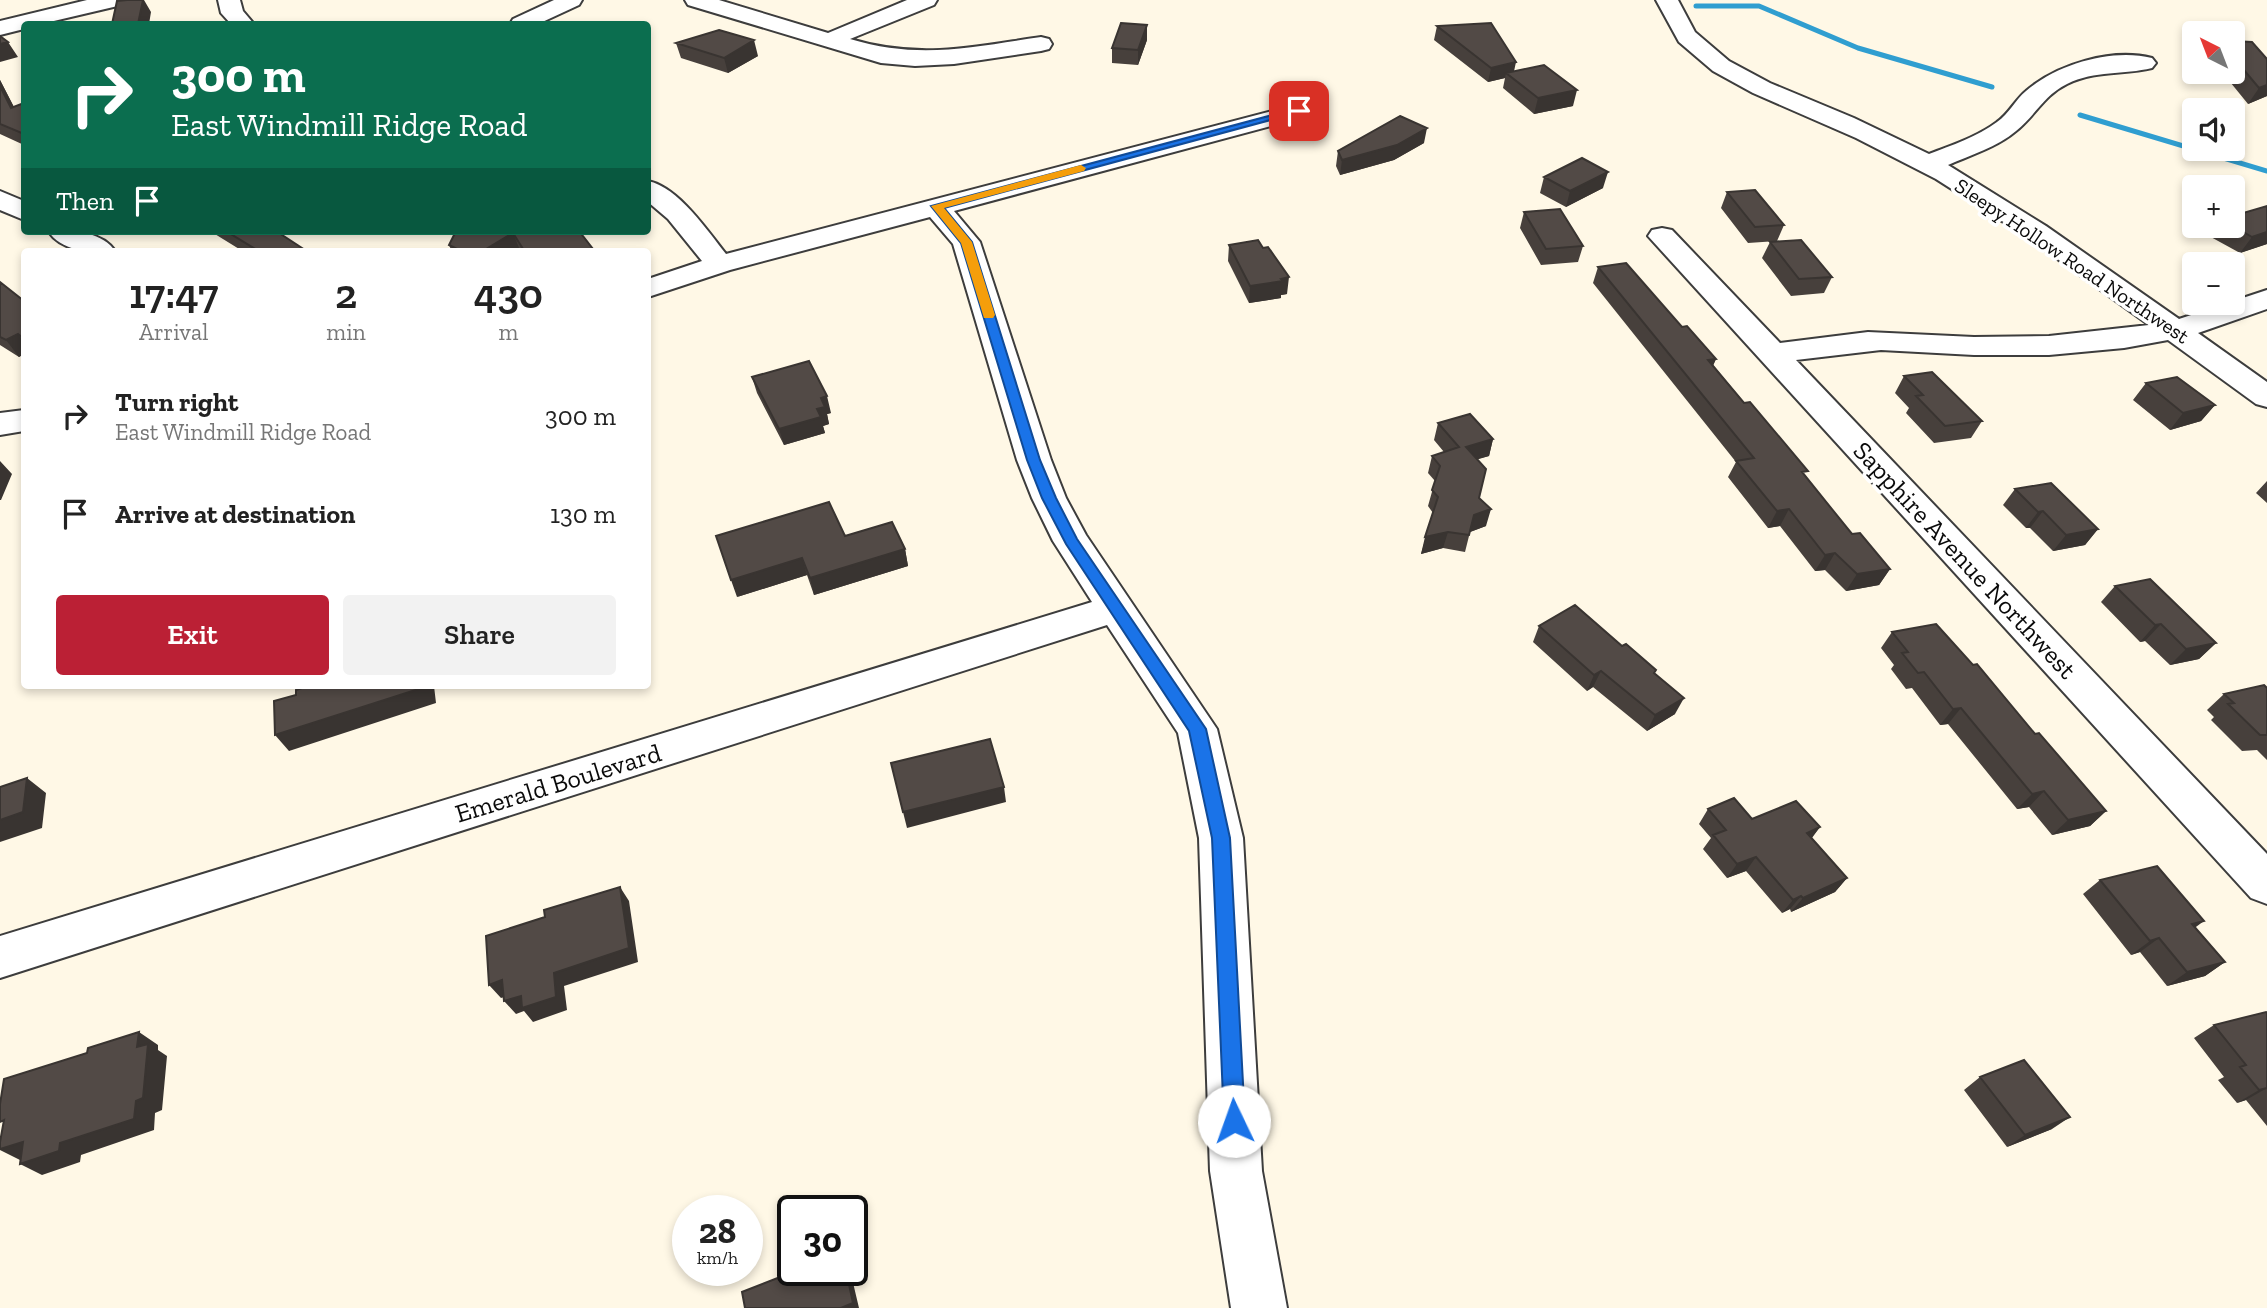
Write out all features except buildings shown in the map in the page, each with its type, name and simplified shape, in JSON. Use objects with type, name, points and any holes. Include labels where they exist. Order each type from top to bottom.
[{"type":"street","points":[[28,21],[114,0]]},
{"type":"street","points":[[229,0],[232,13],[240,21]]},
{"type":"street","points":[[527,21],[571,0]]},
{"type":"street","points":[[696,0],[881,56],[915,59],[954,57],[1041,44]]},
{"type":"street","points":[[827,41],[926,0]]},
{"type":"street","name":"Sleepy Hollow Road Northwest","points":[[1667,0],[1686,36],[1706,55],[1737,75],[1845,123],[1927,164],[2002,208],[2267,397]]},
{"type":"street","points":[[0,28],[21,23]]},
{"type":"street","points":[[1927,164],[1990,138],[2008,126],[2028,101],[2051,83],[2091,67],[2116,63],[2144,63]]},
{"type":"street","points":[[651,287],[720,264],[1299,111]]},
{"type":"street","points":[[651,192],[678,213],[720,264]]},
{"type":"street","points":[[0,199],[21,210]]},
{"type":"street","points":[[936,206],[966,242],[1034,460],[1049,498],[1071,541],[1197,729],[1221,838],[1236,1171],[1259,1308]]},
{"type":"street","points":[[70,235],[94,248]]},
{"type":"street","name":"Sapphire Avenue Northwest","points":[[1662,236],[2267,884]]},
{"type":"street","points":[[1772,354],[1866,341],[2024,347],[2078,345],[2174,331],[2225,318],[2267,299]]},
{"type":"street","points":[[0,424],[21,421]]},
{"type":"street","name":"Emerald Boulevard","points":[[0,957],[1117,608]]},
{"type":"waterway","points":[[1696,6],[1759,6],[1858,48],[1992,87]]},
{"type":"waterway","points":[[2080,115],[2267,171]]},
{"type":"slow traffic","points":[[989,315],[966,242],[936,206],[1081,168]]},
{"type":"route","points":[[1234,1121],[1221,838],[1197,729],[1071,541],[1049,498],[1034,460],[966,242],[936,206],[1299,111]]}]
